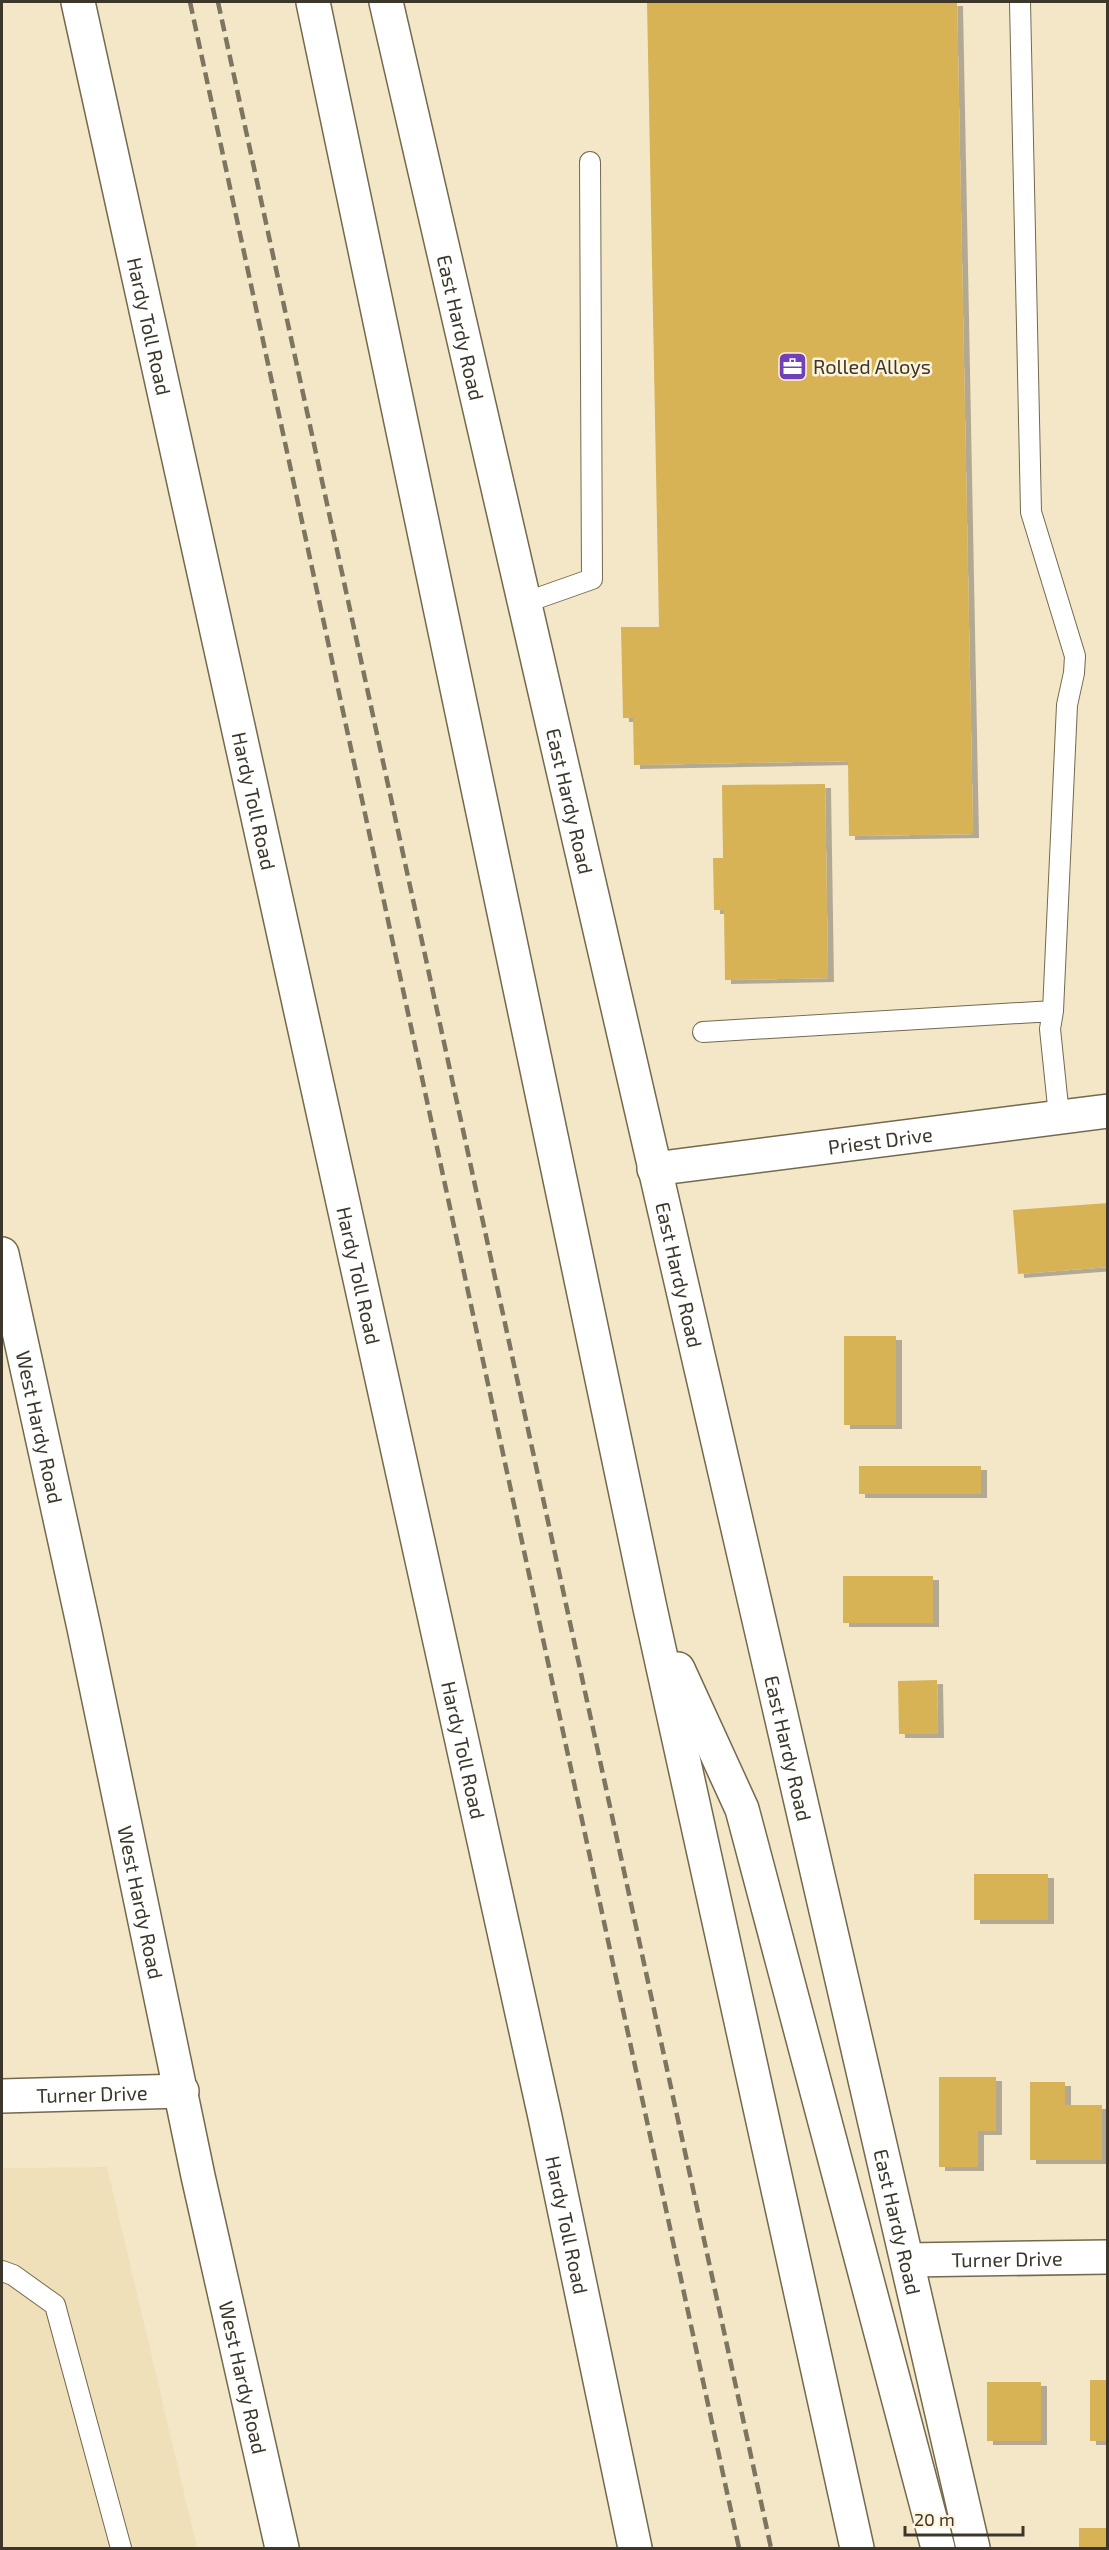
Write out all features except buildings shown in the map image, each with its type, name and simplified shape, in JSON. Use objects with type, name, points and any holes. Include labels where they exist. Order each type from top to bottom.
[{"type":"main road","name":"Hardy Toll Road","points":[[78,2],[543,2105],[635,2548]]},
{"type":"main road","points":[[313,2],[650,1608],[857,2548]]},
{"type":"main road","name":"East Hardy Road","points":[[386,2],[973,2548]]},
{"type":"main road","name":"Priest Drive","points":[[654,1169],[1107,1111]]},
{"type":"main road","name":"West Hardy Road","points":[[2,1254],[84,1628],[201,2188],[282,2548]]},
{"type":"main road","points":[[650,1608],[742,1809],[938,2548]]},
{"type":"main road","name":"Turner Drive","points":[[2,2096],[182,2091]]},
{"type":"main road","name":"Turner Drive","points":[[907,2260],[1107,2257]]},
{"type":"lane","points":[[1020,2],[1031,512],[1075,656],[1074,673],[1066,705],[1053,1011],[1050,1029],[1059,1116]]},
{"type":"lane","points":[[524,603],[592,579],[590,162]]},
{"type":"lane","points":[[703,1032],[1053,1011]]},
{"type":"lane","points":[[2,2271],[13,2274],[54,2305],[121,2548]]},
{"type":"shaded area","points":[[107,2167],[197,2548],[2,2548],[2,2168]]},
{"type":"railway","points":[[190,2],[739,2548]]},
{"type":"railway","points":[[218,2],[771,2548]]},
{"type":"place","name":"Rolled Alloys","points":[[792,366]]}]
